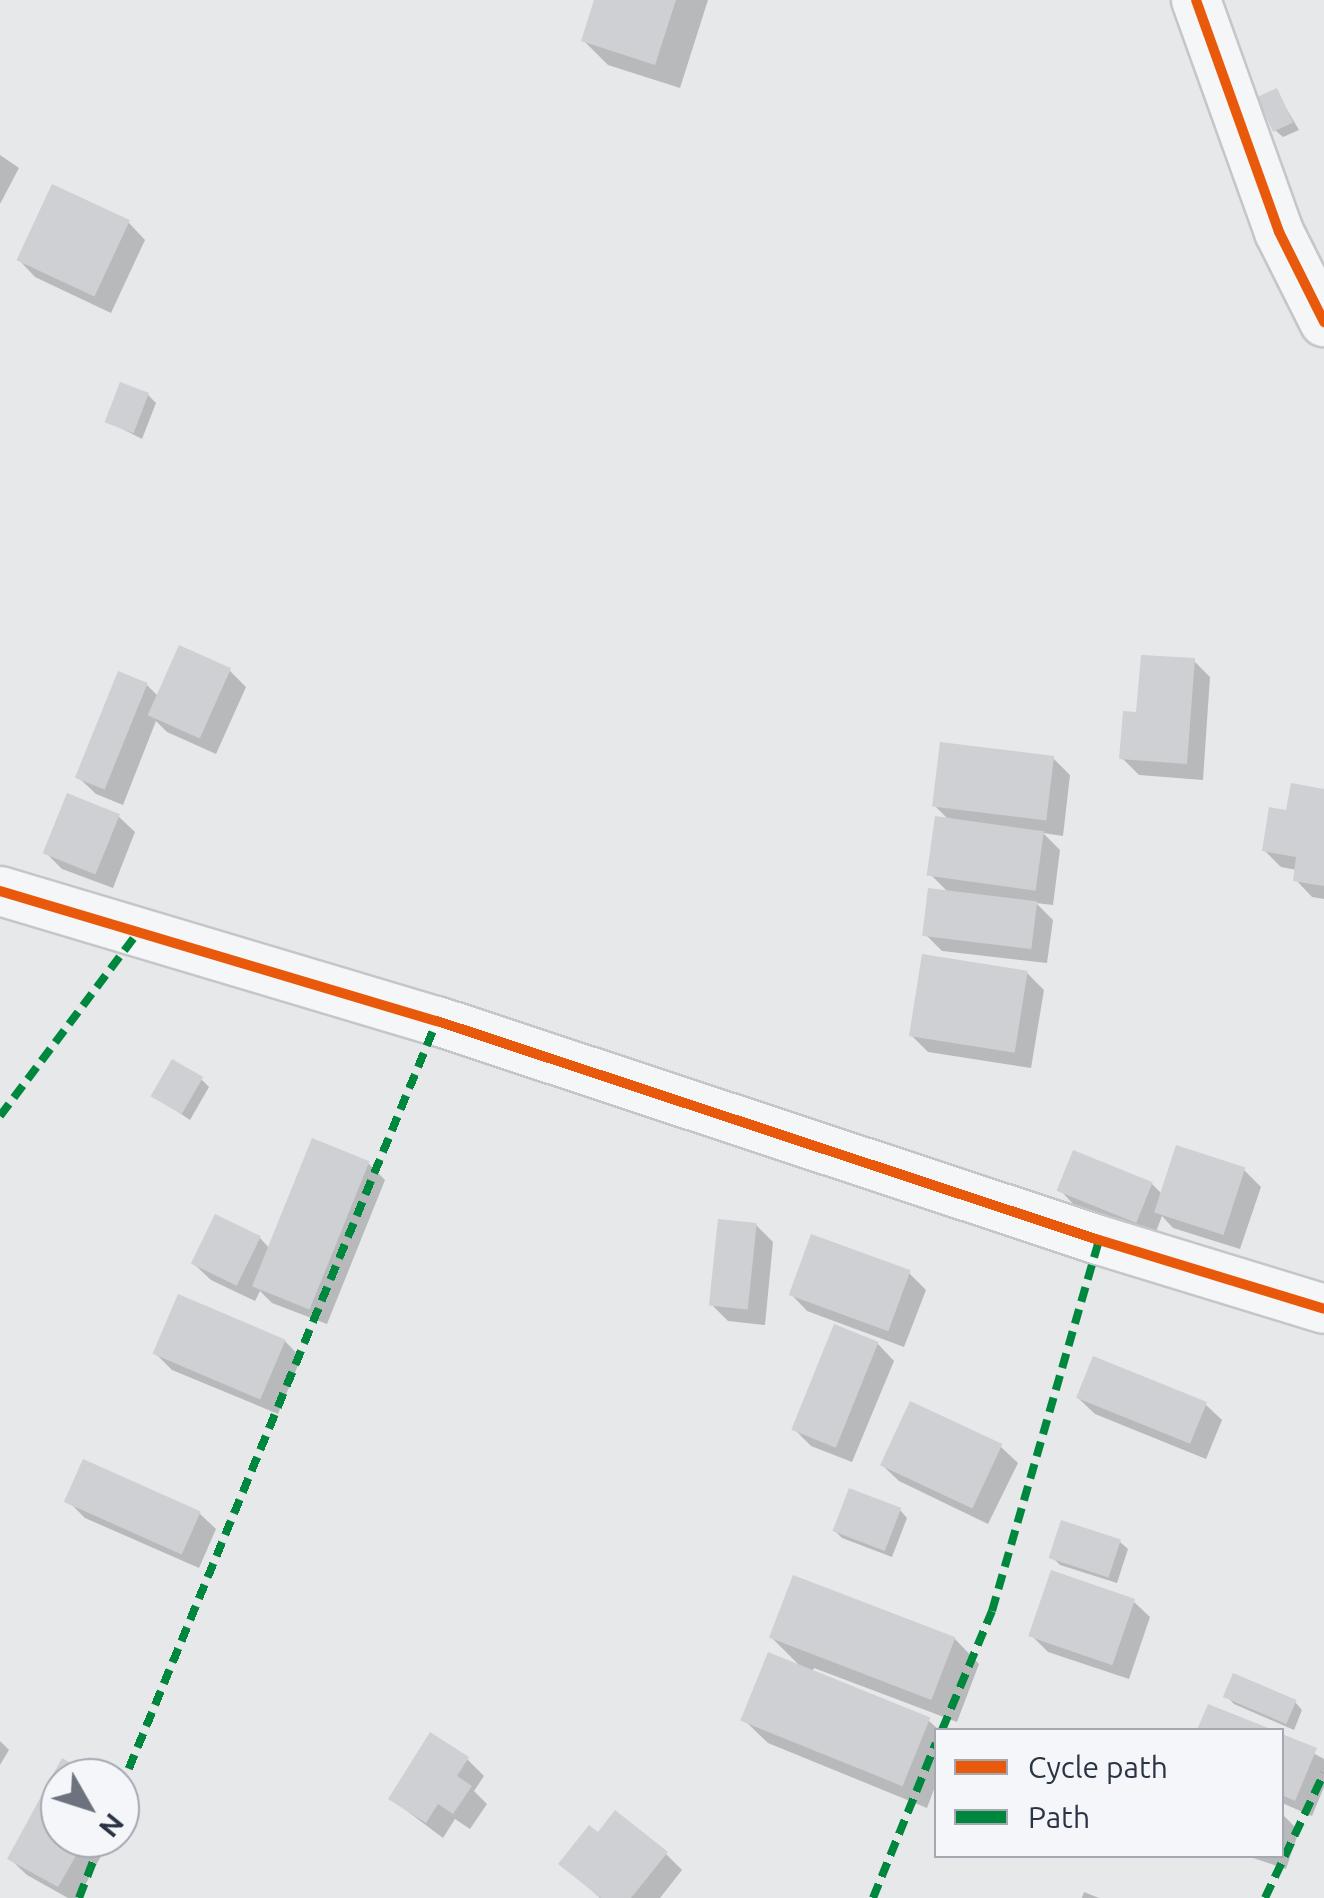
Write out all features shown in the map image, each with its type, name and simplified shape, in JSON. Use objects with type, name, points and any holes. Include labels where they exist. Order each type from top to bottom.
[{"type":"street","points":[[1196,0],[1279,232],[1324,322]]},
{"type":"street","points":[[0,891],[437,1021],[1099,1240],[1324,1309]]},
{"type":"building","points":[[594,0],[676,0],[655,65],[581,41]]},
{"type":"building","points":[[1277,88],[1293,122],[1273,132],[1257,97]]},
{"type":"building","points":[[52,184],[130,220],[94,296],[17,260]]},
{"type":"building","points":[[120,382],[149,393],[134,433],[105,422]]},
{"type":"building","points":[[179,645],[231,668],[200,739],[148,715]]},
{"type":"building","points":[[1141,655],[1195,658],[1187,764],[1119,759],[1123,711],[1136,712]]},
{"type":"building","points":[[118,671],[148,683],[105,790],[75,778]]},
{"type":"building","points":[[940,742],[1054,756],[1046,821],[932,807]]},
{"type":"building","points":[[1291,783],[1324,789],[1324,886],[1293,881],[1296,857],[1262,851],[1269,807],[1286,810]]},
{"type":"building","points":[[67,793],[120,814],[96,875],[43,853]]},
{"type":"building","points":[[935,816],[1044,831],[1036,891],[927,875]]},
{"type":"building","points":[[928,888],[1037,901],[1031,949],[922,936]]},
{"type":"building","points":[[922,954],[1028,971],[1015,1053],[909,1036]]},
{"type":"building","points":[[172,1059],[203,1077],[182,1114],[150,1096]]},
{"type":"building","points":[[312,1138],[369,1161],[310,1310],[252,1286]]},
{"type":"building","points":[[1176,1145],[1245,1168],[1223,1235],[1154,1213]]},
{"type":"building","points":[[1073,1150],[1153,1182],[1136,1223],[1057,1191]]},
{"type":"building","points":[[215,1214],[261,1236],[237,1286],[191,1263]]},
{"type":"building","points":[[718,1219],[757,1223],[748,1310],[709,1306]]},
{"type":"building","points":[[811,1234],[911,1270],[888,1331],[789,1295]]},
{"type":"building","points":[[178,1294],[286,1340],[260,1400],[153,1354]]},
{"type":"building","points":[[834,1324],[879,1342],[836,1448],[791,1430]]},
{"type":"building","points":[[1093,1356],[1207,1402],[1190,1444],[1076,1398]]},
{"type":"building","points":[[910,1401],[1002,1444],[972,1508],[880,1465]]},
{"type":"building","points":[[83,1459],[201,1511],[182,1554],[64,1502]]},
{"type":"building","points":[[849,1488],[901,1508],[885,1551],[833,1531]]},
{"type":"building","points":[[1061,1520],[1121,1539],[1109,1578],[1049,1558]]},
{"type":"building","points":[[1051,1570],[1135,1599],[1112,1665],[1028,1636]]},
{"type":"building","points":[[793,1575],[955,1637],[931,1700],[769,1638]]},
{"type":"building","points":[[768,1652],[930,1718],[903,1786],[740,1721]]},
{"type":"building","points":[[1233,1673],[1297,1700],[1286,1724],[1223,1697]]},
{"type":"building","points":[[1208,1704],[1268,1728],[1198,1728]]},
{"type":"building","points":[[430,1732],[469,1757],[457,1776],[472,1786],[453,1814],[438,1804],[426,1823],[388,1799]]},
{"type":"building","points":[[1284,1735],[1317,1748],[1295,1801],[1284,1796]]},
{"type":"building","points":[[40,1798],[40,1858],[75,1858],[58,1887],[7,1859]]},
{"type":"building","points":[[615,1810],[668,1852],[631,1898],[601,1898],[558,1864],[589,1825],[598,1832]]},
{"type":"marked path","points":[[0,1116],[138,932]]},
{"type":"marked path","points":[[133,1758],[437,1021]]},
{"type":"marked path","points":[[943,1728],[992,1611],[1099,1240]]},
{"type":"marked path","points":[[873,1898],[934,1748]]},
{"type":"marked path","points":[[1284,1858],[1324,1773]]},
{"type":"marked path","points":[[79,1898],[94,1858]]},
{"type":"marked path","points":[[1265,1898],[1284,1858]]},
{"type":"cycle path","points":[[1196,0],[1279,232],[1324,322]]},
{"type":"cycle path","points":[[0,891],[437,1021],[1099,1240],[1324,1309]]}]
